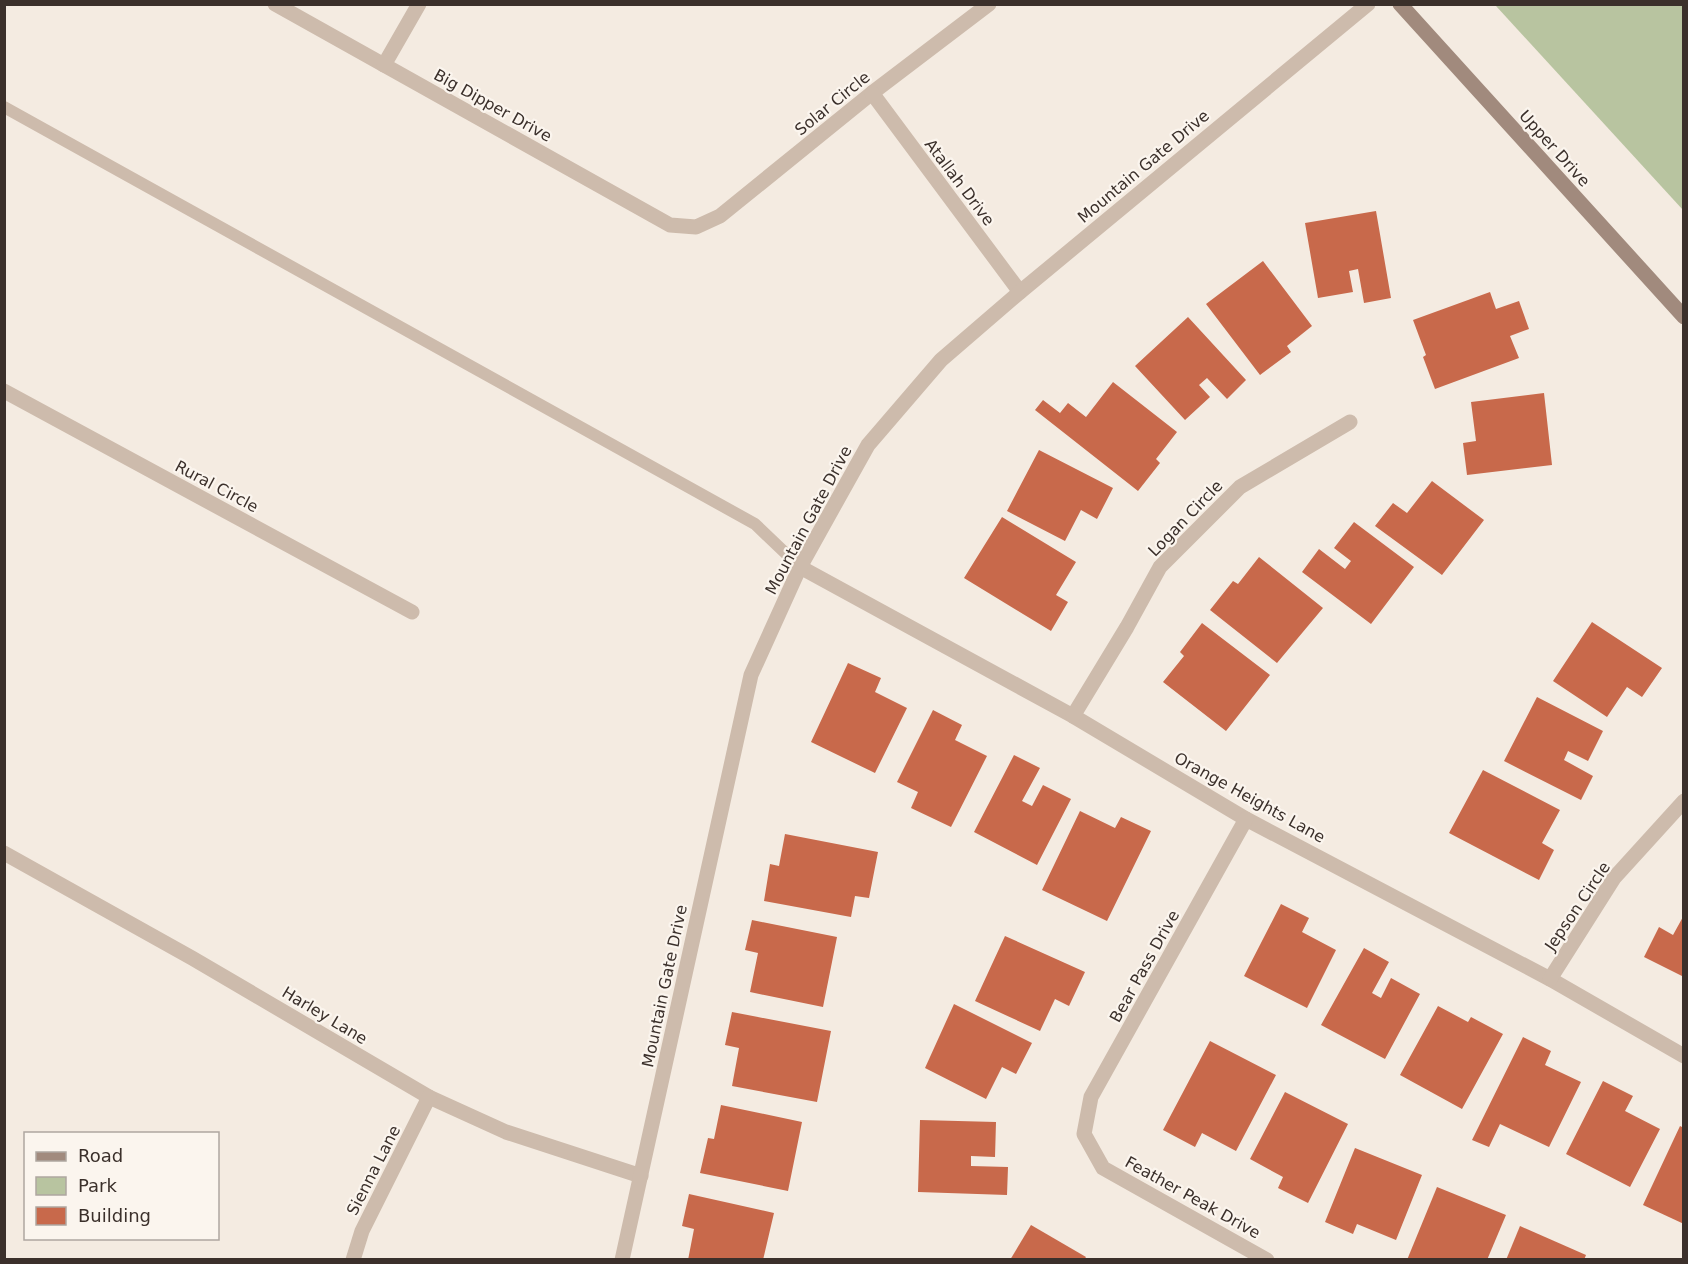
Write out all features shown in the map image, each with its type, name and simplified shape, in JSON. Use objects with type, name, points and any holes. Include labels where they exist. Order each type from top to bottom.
[{"type":"main road","name":"Upper Drive","points":[[1400,4],[1683,317]]},
{"type":"street","name":"Big Dipper Drive","points":[[275,4],[670,225],[696,227]]},
{"type":"street","points":[[384,65],[419,4]]},
{"type":"street","name":"Solar Circle","points":[[696,227],[720,216],[872,93],[989,4]]},
{"type":"street","name":"Mountain Gate Drive","points":[[622,1260],[751,675],[800,567],[868,445],[941,360],[1368,4]]},
{"type":"street","name":"Atallah Drive","points":[[872,93],[1020,292]]},
{"type":"street","name":"Rural Circle","points":[[4,391],[412,612]]},
{"type":"street","name":"Logan Circle","points":[[1073,716],[1160,567],[1240,487],[1350,422]]},
{"type":"street","name":"Orange Heights Lane","points":[[800,567],[1073,716],[1246,819],[1550,979],[1683,1056]]},
{"type":"street","name":"Jepson Circle","points":[[1550,979],[1614,878],[1683,801]]},
{"type":"street","name":"Bear Pass Drive","points":[[1084,1134],[1091,1097],[1246,819]]},
{"type":"street","name":"Harley Lane","points":[[4,853],[192,957],[429,1097],[506,1132],[641,1176]]},
{"type":"street","name":"Sienna Lane","points":[[353,1260],[363,1231],[429,1097]]},
{"type":"street","name":"Feather Peak Drive","points":[[1084,1134],[1103,1168],[1268,1260]]},
{"type":"lane","points":[[4,107],[755,524],[800,567]]},
{"type":"green space","points":[[1683,5],[1683,210],[1496,6]]},
{"type":"building","points":[[1376,211],[1391,298],[1364,303],[1358,269],[1349,271],[1353,292],[1318,298],[1305,223]]},
{"type":"building","points":[[1263,261],[1312,326],[1287,346],[1291,352],[1260,375],[1206,304]]},
{"type":"building","points":[[1490,292],[1496,309],[1519,301],[1529,329],[1510,336],[1519,358],[1435,389],[1413,320]]},
{"type":"building","points":[[1188,317],[1246,380],[1227,399],[1207,378],[1199,385],[1210,397],[1185,420],[1135,366]]},
{"type":"building","points":[[1113,382],[1177,432],[1156,459],[1160,463],[1138,491],[1035,410],[1043,400],[1060,413],[1068,403],[1086,417]]},
{"type":"building","points":[[1544,393],[1552,465],[1467,475],[1463,443],[1476,441],[1471,402]]},
{"type":"building","points":[[1039,450],[1113,488],[1097,519],[1081,510],[1065,541],[1007,511]]},
{"type":"building","points":[[1432,481],[1484,520],[1442,575],[1375,526],[1393,503],[1407,513]]},
{"type":"building","points":[[1002,517],[1076,562],[1056,595],[1068,602],[1051,631],[964,578]]},
{"type":"building","points":[[1354,522],[1414,567],[1371,624],[1302,572],[1319,549],[1345,569],[1351,561],[1334,548]]},
{"type":"building","points":[[1259,557],[1323,608],[1277,663],[1210,610],[1233,581],[1238,584]]},
{"type":"building","points":[[1592,622],[1662,668],[1642,697],[1627,687],[1607,717],[1553,681]]},
{"type":"building","points":[[1202,623],[1270,675],[1226,731],[1163,682],[1184,656],[1180,652]]},
{"type":"building","points":[[848,663],[881,678],[875,692],[907,708],[875,773],[811,742]]},
{"type":"building","points":[[1537,697],[1603,731],[1588,761],[1568,751],[1564,760],[1593,776],[1581,800],[1504,761]]},
{"type":"building","points":[[933,710],[962,725],[955,740],[987,756],[951,827],[911,808],[918,792],[897,782]]},
{"type":"building","points":[[1014,755],[1040,768],[1022,801],[1032,806],[1043,785],[1071,799],[1037,865],[974,832]]},
{"type":"building","points":[[1483,770],[1560,810],[1542,843],[1554,850],[1539,880],[1449,833]]},
{"type":"building","points":[[1080,811],[1115,828],[1121,817],[1151,831],[1107,921],[1042,890]]},
{"type":"building","points":[[785,834],[878,852],[869,898],[855,896],[851,917],[764,901],[770,864],[779,866]]},
{"type":"building","points":[[1281,904],[1309,918],[1302,932],[1336,950],[1307,1008],[1244,976]]},
{"type":"building","points":[[1684,915],[1684,977],[1644,957],[1659,927],[1673,935]]},
{"type":"building","points":[[752,920],[837,937],[823,1007],[750,992],[758,953],[745,950]]},
{"type":"building","points":[[1005,936],[1085,972],[1069,1006],[1055,999],[1040,1031],[975,1001]]},
{"type":"building","points":[[1364,948],[1389,962],[1372,993],[1381,998],[1391,978],[1420,994],[1385,1059],[1321,1025]]},
{"type":"building","points":[[954,1004],[1032,1043],[1016,1074],[1002,1067],[986,1099],[925,1068]]},
{"type":"building","points":[[1438,1006],[1468,1022],[1471,1017],[1503,1034],[1462,1109],[1400,1075]]},
{"type":"building","points":[[732,1012],[831,1031],[817,1102],[732,1086],[739,1048],[725,1045]]},
{"type":"building","points":[[1523,1037],[1551,1051],[1545,1065],[1581,1082],[1549,1147],[1500,1124],[1489,1147],[1472,1140]]},
{"type":"building","points":[[1210,1041],[1276,1075],[1236,1151],[1202,1133],[1195,1147],[1163,1130]]},
{"type":"building","points":[[1603,1081],[1633,1096],[1625,1111],[1660,1129],[1630,1187],[1566,1154]]},
{"type":"building","points":[[1285,1092],[1348,1124],[1308,1203],[1278,1188],[1283,1177],[1250,1159]]},
{"type":"building","points":[[721,1105],[802,1122],[788,1191],[700,1173],[708,1138],[714,1139]]},
{"type":"building","points":[[920,1120],[996,1122],[995,1157],[971,1156],[971,1166],[1008,1167],[1007,1195],[918,1192]]},
{"type":"building","points":[[1680,1126],[1684,1128],[1684,1224],[1643,1205]]},
{"type":"building","points":[[1355,1148],[1422,1175],[1396,1240],[1357,1224],[1353,1234],[1325,1222]]},
{"type":"building","points":[[1437,1187],[1506,1215],[1487,1260],[1407,1260]]},
{"type":"building","points":[[689,1194],[774,1213],[763,1260],[688,1260],[694,1229],[682,1226]]},
{"type":"building","points":[[1031,1225],[1086,1257],[1084,1260],[1010,1260]]},
{"type":"building","points":[[1520,1226],[1586,1255],[1584,1260],[1506,1260]]}]
